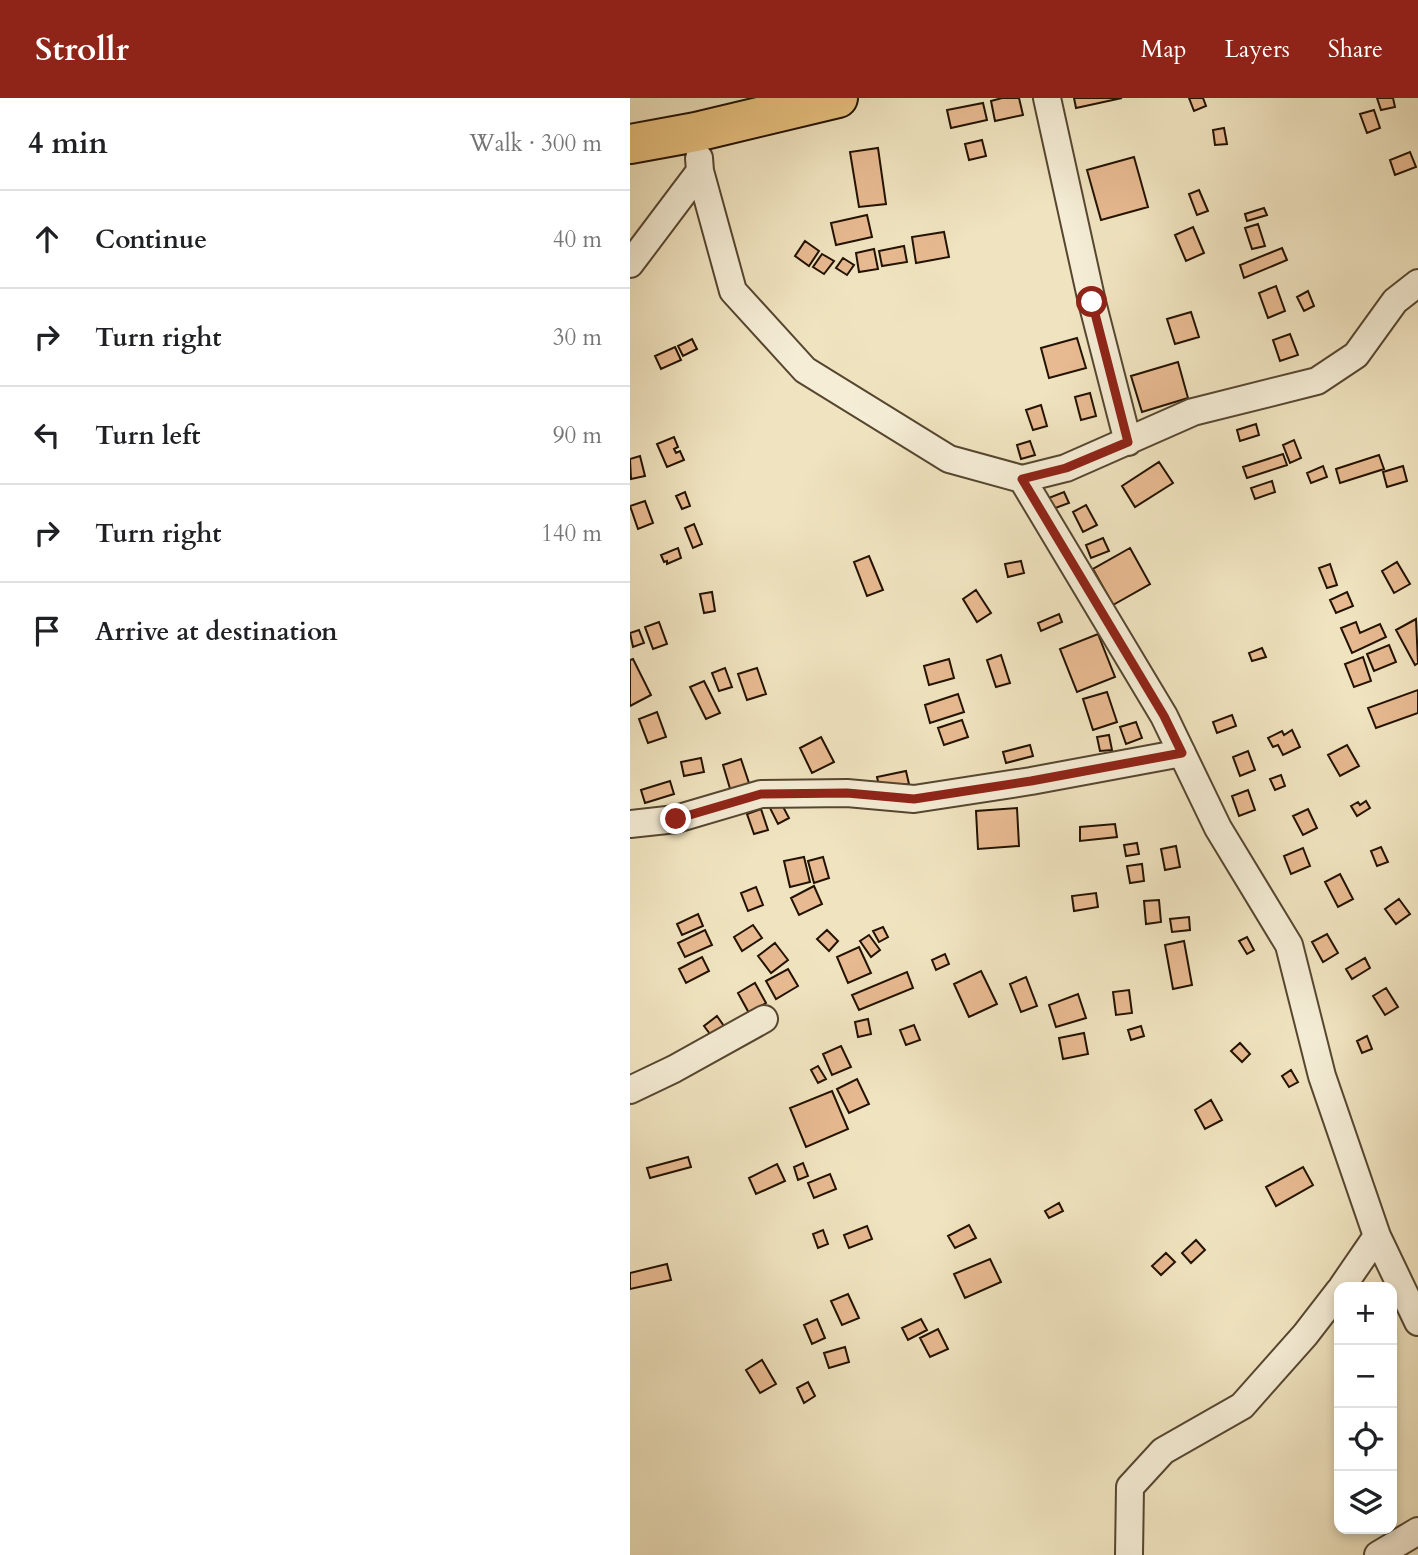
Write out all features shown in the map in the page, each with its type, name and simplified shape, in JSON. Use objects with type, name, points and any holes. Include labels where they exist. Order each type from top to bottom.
[{"type":"highway","points":[[630,144],[696,132],[838,98]]},
{"type":"street","points":[[1047,98],[1092,302],[1128,442]]},
{"type":"street","points":[[696,132],[700,171],[733,291],[805,370],[949,459],[1022,479],[1066,468],[1193,412],[1317,381],[1356,355],[1395,301],[1418,282]]},
{"type":"street","points":[[630,264],[700,171]]},
{"type":"street","points":[[1022,479],[1164,716],[1218,828],[1289,945],[1322,1076],[1377,1236],[1418,1322]]},
{"type":"street","points":[[630,824],[676,819],[761,794],[847,793],[914,799],[1182,753]]},
{"type":"street","points":[[630,1090],[764,1019]]},
{"type":"street","points":[[1346,1282],[1377,1236]]},
{"type":"street","points":[[1129,1555],[1130,1487],[1163,1451],[1242,1406],[1334,1298]]},
{"type":"street","points":[[1378,1555],[1418,1531]]},
{"type":"building","points":[[1019,98],[1023,115],[995,121],[991,101]]},
{"type":"building","points":[[1074,98],[1122,98],[1076,108]]},
{"type":"building","points":[[1189,98],[1203,98],[1206,106],[1194,111]]},
{"type":"building","points":[[1377,98],[1393,98],[1395,107],[1381,110]]},
{"type":"building","points":[[983,103],[987,120],[951,128],[947,110]]},
{"type":"building","points":[[1374,110],[1380,128],[1367,133],[1360,114]]},
{"type":"building","points":[[1224,128],[1227,144],[1215,145],[1213,130]]},
{"type":"building","points":[[982,140],[986,156],[969,160],[965,144]]},
{"type":"building","points":[[878,148],[886,204],[859,207],[850,152]]},
{"type":"building","points":[[1410,152],[1416,167],[1395,175],[1390,160]]},
{"type":"building","points":[[1134,157],[1148,207],[1101,220],[1087,170]]},
{"type":"building","points":[[1199,190],[1208,211],[1197,215],[1189,194]]},
{"type":"building","points":[[1264,208],[1267,215],[1247,221],[1245,214]]},
{"type":"building","points":[[867,215],[872,237],[836,245],[831,223]]},
{"type":"building","points":[[1258,224],[1265,246],[1252,249],[1245,228]]},
{"type":"building","points":[[1193,227],[1204,253],[1186,261],[1175,235]]},
{"type":"building","points":[[944,232],[949,257],[916,263],[912,237]]},
{"type":"building","points":[[805,241],[819,251],[809,266],[795,256]]},
{"type":"building","points":[[904,246],[907,262],[882,266],[879,251]]},
{"type":"building","points":[[1282,248],[1287,260],[1244,278],[1240,265]]},
{"type":"building","points":[[874,249],[878,269],[859,272],[856,253]]},
{"type":"building","points":[[822,254],[834,261],[824,274],[813,267]]},
{"type":"building","points":[[843,258],[854,265],[847,275],[836,268]]},
{"type":"building","points":[[1276,286],[1285,311],[1268,318],[1259,293]]},
{"type":"building","points":[[1308,291],[1314,306],[1304,311],[1297,297]]},
{"type":"building","points":[[1191,312],[1199,337],[1175,344],[1167,319]]},
{"type":"building","points":[[1290,334],[1298,355],[1280,361],[1273,340]]},
{"type":"building","points":[[1077,338],[1086,368],[1049,378],[1041,348]]},
{"type":"building","points":[[692,339],[697,349],[683,356],[678,346]]},
{"type":"building","points":[[675,347],[681,360],[661,369],[655,356]]},
{"type":"building","points":[[1178,362],[1188,398],[1142,412],[1131,376]]},
{"type":"building","points":[[1090,393],[1096,416],[1081,420],[1075,397]]},
{"type":"building","points":[[1041,405],[1047,426],[1033,430],[1026,410]]},
{"type":"building","points":[[1256,424],[1259,435],[1240,441],[1237,430]]},
{"type":"building","points":[[674,437],[678,447],[674,449],[676,453],[680,451],[684,460],[667,467],[657,444]]},
{"type":"building","points":[[1294,440],[1301,458],[1290,463],[1283,445]]},
{"type":"building","points":[[1030,441],[1035,455],[1021,459],[1017,445]]},
{"type":"building","points":[[1283,454],[1287,465],[1247,478],[1243,467]]},
{"type":"building","points":[[1379,455],[1384,469],[1340,483],[1336,469]]},
{"type":"building","points":[[640,456],[645,476],[631,479],[630,459]]},
{"type":"building","points":[[1159,462],[1173,483],[1135,507],[1122,486]]},
{"type":"building","points":[[1323,466],[1327,477],[1311,483],[1307,473]]},
{"type":"building","points":[[1403,466],[1407,481],[1387,487],[1383,472]]},
{"type":"building","points":[[1272,481],[1275,492],[1255,499],[1251,488]]},
{"type":"building","points":[[685,492],[690,506],[682,509],[676,496]]},
{"type":"building","points":[[1064,492],[1069,503],[1050,510],[1046,499]]},
{"type":"building","points":[[645,501],[653,523],[638,529],[630,506]]},
{"type":"building","points":[[1086,505],[1097,525],[1083,532],[1073,512]]},
{"type":"building","points":[[694,524],[702,544],[693,548],[685,528]]},
{"type":"building","points":[[1103,538],[1109,551],[1091,558],[1086,545]]},
{"type":"building","points":[[678,548],[681,558],[667,564],[667,561],[664,562],[661,555]]},
{"type":"building","points":[[1130,548],[1150,584],[1113,605],[1093,569]]},
{"type":"building","points":[[869,556],[883,590],[867,596],[854,562]]},
{"type":"building","points":[[1021,561],[1024,573],[1008,577],[1005,564]]},
{"type":"building","points":[[1397,562],[1410,584],[1394,593],[1382,571]]},
{"type":"building","points":[[1330,564],[1337,585],[1327,588],[1319,568]]},
{"type":"building","points":[[976,590],[991,613],[977,622],[963,599]]},
{"type":"building","points":[[712,592],[715,611],[704,613],[700,594]]},
{"type":"building","points":[[1347,592],[1353,606],[1336,613],[1330,600]]},
{"type":"building","points":[[1059,614],[1062,622],[1041,631],[1038,623]]},
{"type":"building","points":[[1416,619],[1418,663],[1415,665],[1396,630]]},
{"type":"building","points":[[659,622],[667,644],[653,649],[645,627]]},
{"type":"building","points":[[1356,622],[1360,633],[1380,624],[1386,637],[1352,653],[1341,628]]},
{"type":"building","points":[[639,630],[644,643],[633,647],[630,633]]},
{"type":"building","points":[[1098,634],[1115,677],[1077,692],[1060,649]]},
{"type":"building","points":[[1389,645],[1396,662],[1374,671],[1367,654]]},
{"type":"building","points":[[1262,648],[1266,657],[1252,661],[1249,653]]},
{"type":"building","points":[[1001,655],[1010,683],[996,687],[987,660]]},
{"type":"building","points":[[1363,657],[1371,681],[1354,687],[1345,664]]},
{"type":"building","points":[[633,659],[651,695],[630,706],[630,660]]},
{"type":"building","points":[[949,659],[954,678],[929,685],[924,666]]},
{"type":"building","points":[[725,668],[732,687],[719,691],[712,673]]},
{"type":"building","points":[[757,668],[766,694],[747,700],[738,674]]},
{"type":"building","points":[[704,681],[720,713],[706,719],[690,687]]},
{"type":"building","points":[[1418,690],[1418,713],[1376,728],[1368,708]]},
{"type":"building","points":[[1107,692],[1117,722],[1093,730],[1083,699]]},
{"type":"building","points":[[958,694],[964,712],[930,723],[925,705]]},
{"type":"building","points":[[657,712],[666,737],[648,743],[639,719]]},
{"type":"building","points":[[1232,715],[1236,726],[1217,733],[1213,722]]},
{"type":"building","points":[[962,720],[968,737],[944,745],[938,728]]},
{"type":"building","points":[[1136,722],[1142,738],[1126,744],[1120,727]]},
{"type":"building","points":[[1292,730],[1300,747],[1283,755],[1278,745],[1273,747],[1268,738],[1282,731],[1284,735]]},
{"type":"building","points":[[1109,735],[1112,750],[1100,751],[1097,737]]},
{"type":"building","points":[[821,737],[834,762],[812,773],[800,748]]},
{"type":"building","points":[[1030,745],[1033,756],[1006,763],[1003,752]]},
{"type":"building","points":[[1347,745],[1359,766],[1340,776],[1328,755]]},
{"type":"building","points":[[1248,751],[1255,770],[1240,776],[1233,757]]},
{"type":"building","points":[[701,758],[704,772],[684,776],[681,762]]},
{"type":"building","points":[[741,759],[750,786],[731,792],[723,765]]},
{"type":"building","points":[[906,771],[909,784],[880,790],[877,777]]},
{"type":"building","points":[[1281,775],[1285,786],[1275,790],[1270,779]]},
{"type":"building","points":[[670,781],[674,794],[645,803],[641,790]]},
{"type":"building","points":[[1248,790],[1255,810],[1239,816],[1232,796]]},
{"type":"building","points":[[780,801],[789,818],[778,824],[769,806]]},
{"type":"building","points":[[1366,801],[1370,808],[1357,816],[1351,806]]},
{"type":"building","points":[[1017,808],[1019,846],[978,849],[976,811]]},
{"type":"building","points":[[761,809],[768,830],[754,834],[747,814]]},
{"type":"building","points":[[1308,809],[1317,828],[1303,835],[1293,816]]},
{"type":"building","points":[[1115,824],[1117,837],[1080,841],[1080,827]]},
{"type":"building","points":[[1137,843],[1139,854],[1126,856],[1124,845]]},
{"type":"building","points":[[1176,846],[1180,867],[1165,870],[1161,849]]},
{"type":"building","points":[[1381,847],[1388,862],[1377,866],[1371,851]]},
{"type":"building","points":[[1303,848],[1310,866],[1291,874],[1284,856]]},
{"type":"building","points":[[804,857],[810,882],[790,887],[784,861]]},
{"type":"building","points":[[823,857],[829,878],[814,883],[808,861]]},
{"type":"building","points":[[1142,864],[1144,881],[1130,883],[1127,866]]},
{"type":"building","points":[[1340,874],[1353,899],[1338,907],[1325,882]]},
{"type":"building","points":[[814,886],[822,904],[799,915],[791,898]]},
{"type":"building","points":[[756,887],[763,905],[748,911],[741,893]]},
{"type":"building","points":[[1096,893],[1098,907],[1074,911],[1072,896]]},
{"type":"building","points":[[1399,899],[1410,914],[1396,924],[1385,909]]},
{"type":"building","points":[[1159,900],[1161,922],[1146,924],[1144,901]]},
{"type":"building","points":[[698,914],[703,926],[682,935],[677,924]]},
{"type":"building","points":[[1189,917],[1190,930],[1172,932],[1170,919]]},
{"type":"building","points":[[753,925],[762,938],[742,951],[734,937]]},
{"type":"building","points":[[883,927],[888,937],[879,942],[873,931]]},
{"type":"building","points":[[705,930],[712,945],[685,957],[678,943]]},
{"type":"building","points":[[827,930],[838,941],[829,951],[817,939]]},
{"type":"building","points":[[1327,934],[1338,953],[1323,962],[1312,942]]},
{"type":"building","points":[[869,935],[880,950],[871,957],[860,941]]},
{"type":"building","points":[[1247,937],[1254,950],[1247,954],[1239,941]]},
{"type":"building","points":[[1184,941],[1192,985],[1173,989],[1165,945]]},
{"type":"building","points":[[775,943],[788,960],[771,973],[758,956]]},
{"type":"building","points":[[859,947],[871,973],[848,983],[837,957]]},
{"type":"building","points":[[945,954],[949,964],[936,970],[932,960]]},
{"type":"building","points":[[702,957],[709,971],[686,983],[679,969]]},
{"type":"building","points":[[1365,958],[1370,968],[1352,979],[1346,969]]},
{"type":"building","points":[[788,969],[798,986],[776,999],[766,981]]},
{"type":"building","points":[[981,971],[997,1004],[969,1017],[954,984]]},
{"type":"building","points":[[907,972],[913,988],[859,1010],[852,995]]},
{"type":"building","points":[[1026,977],[1037,1006],[1021,1012],[1010,984]]},
{"type":"building","points":[[755,983],[766,1003],[749,1013],[738,993]]},
{"type":"building","points":[[1386,988],[1398,1007],[1385,1015],[1373,996]]},
{"type":"building","points":[[1129,990],[1132,1013],[1116,1015],[1113,992]]},
{"type":"building","points":[[1078,994],[1086,1018],[1056,1027],[1049,1005]]},
{"type":"building","points":[[717,1016],[726,1029],[713,1038],[704,1026]]},
{"type":"building","points":[[868,1019],[871,1034],[858,1037],[855,1022]]},
{"type":"building","points":[[914,1025],[920,1040],[906,1045],[900,1030]]},
{"type":"building","points":[[1141,1026],[1144,1036],[1131,1040],[1128,1030]]},
{"type":"building","points":[[1084,1033],[1088,1054],[1063,1059],[1059,1038]]},
{"type":"building","points":[[1367,1036],[1372,1049],[1362,1053],[1357,1041]]},
{"type":"building","points":[[1240,1043],[1250,1054],[1242,1062],[1231,1051]]},
{"type":"building","points":[[841,1046],[851,1067],[832,1075],[823,1054]]},
{"type":"building","points":[[818,1066],[826,1079],[818,1083],[811,1070]]},
{"type":"building","points":[[1291,1070],[1298,1082],[1289,1087],[1282,1076]]},
{"type":"building","points":[[857,1079],[869,1104],[849,1113],[837,1089]]},
{"type":"building","points":[[832,1091],[848,1129],[806,1147],[790,1108]]},
{"type":"building","points":[[1211,1100],[1222,1120],[1205,1129],[1195,1110]]},
{"type":"building","points":[[688,1157],[691,1167],[650,1178],[647,1168]]},
{"type":"building","points":[[803,1163],[808,1176],[798,1180],[794,1167]]},
{"type":"building","points":[[777,1164],[785,1181],[756,1194],[749,1178]]},
{"type":"building","points":[[1303,1167],[1313,1185],[1276,1206],[1266,1187]]},
{"type":"building","points":[[830,1174],[836,1189],[814,1198],[808,1183]]},
{"type":"building","points":[[1059,1203],[1063,1211],[1049,1218],[1045,1211]]},
{"type":"building","points":[[969,1225],[976,1238],[955,1248],[948,1236]]},
{"type":"building","points":[[867,1226],[872,1239],[849,1248],[844,1235]]},
{"type":"building","points":[[823,1230],[828,1244],[818,1248],[813,1234]]},
{"type":"building","points":[[1196,1240],[1205,1250],[1191,1263],[1182,1253]]},
{"type":"building","points":[[1166,1253],[1175,1262],[1161,1275],[1152,1266]]},
{"type":"building","points":[[990,1259],[1001,1282],[965,1298],[954,1274]]},
{"type":"building","points":[[667,1264],[671,1280],[630,1289],[630,1273]]},
{"type":"building","points":[[848,1294],[859,1318],[842,1325],[831,1301]]},
{"type":"building","points":[[817,1319],[825,1338],[812,1344],[804,1325]]},
{"type":"building","points":[[921,1319],[927,1330],[908,1340],[902,1328]]},
{"type":"building","points":[[938,1329],[948,1349],[930,1357],[920,1338]]},
{"type":"building","points":[[845,1347],[849,1362],[829,1368],[824,1353]]},
{"type":"building","points":[[762,1360],[776,1384],[760,1393],[746,1370]]},
{"type":"building","points":[[808,1382],[815,1396],[804,1403],[797,1388]]},
{"type":"route","points":[[676,819],[761,794],[847,793],[914,799],[1182,753],[1164,716],[1022,479],[1066,468],[1128,442],[1092,302]]}]
